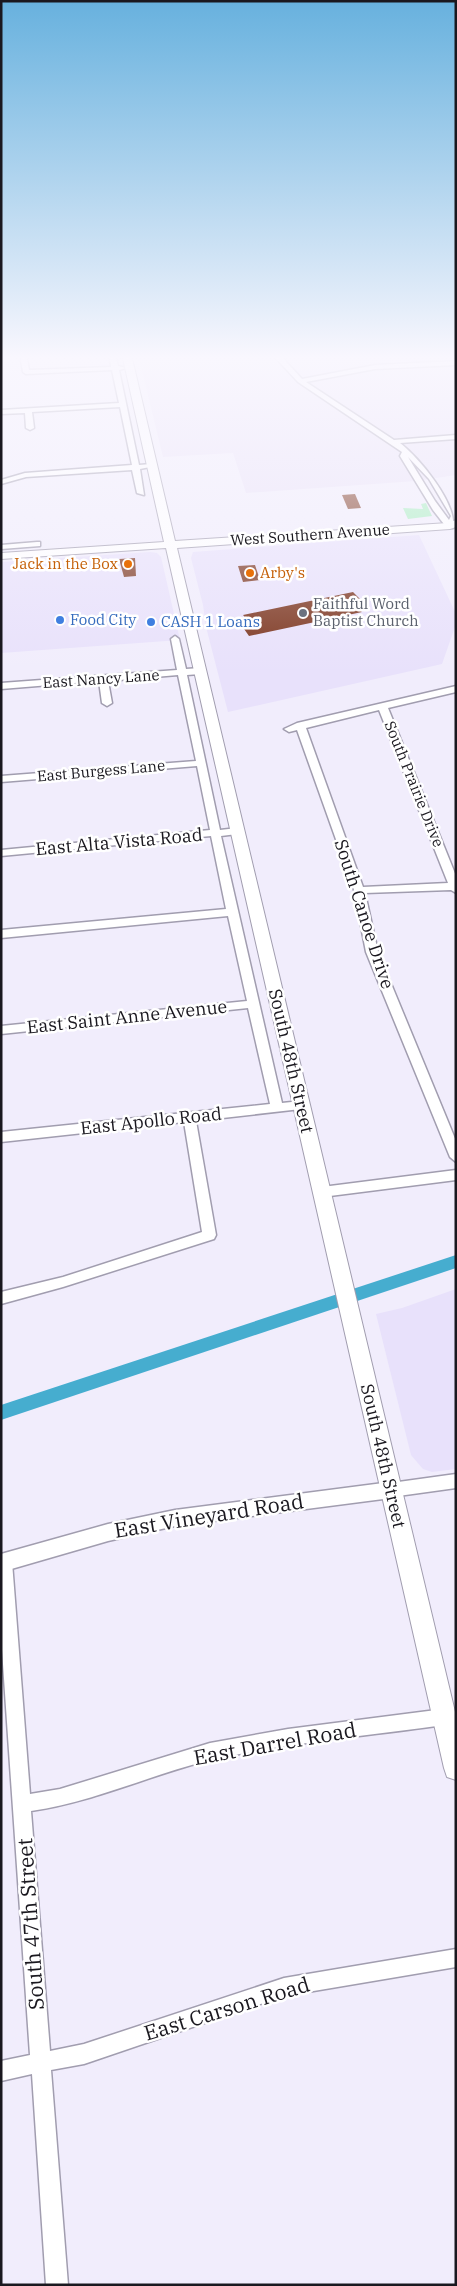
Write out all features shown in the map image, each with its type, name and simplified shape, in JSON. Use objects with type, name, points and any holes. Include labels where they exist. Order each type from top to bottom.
[{"type":"main road","name":"South 48th Street","points":[[150,461],[456,1768]]},
{"type":"main road","name":"West Southern Avenue","points":[[1,556],[454,526]]},
{"type":"street","points":[[135,461],[141,493]]},
{"type":"street","points":[[407,461],[440,517],[454,526]]},
{"type":"street","points":[[418,461],[440,488],[454,516],[454,526]]},
{"type":"street","points":[[1,482],[25,475],[151,466]]},
{"type":"street","points":[[1,547],[37,544]]},
{"type":"street","name":"South 48th Street","points":[[174,639],[217,833],[252,1004],[277,1108]]},
{"type":"street","name":"East Nancy Lane","points":[[1,686],[200,671]]},
{"type":"street","points":[[104,678],[107,703]]},
{"type":"street","points":[[289,729],[382,705],[456,689]]},
{"type":"street","name":"South Prairie Drive","points":[[382,705],[455,887]]},
{"type":"street","name":"South Canoe Drive","points":[[300,725],[359,890],[372,952],[456,1157]]},
{"type":"street","name":"East Burgess Lane","points":[[1,779],[201,763]]},
{"type":"street","name":"East Alta Vista Road","points":[[1,853],[237,831]]},
{"type":"street","points":[[359,890],[455,887]]},
{"type":"street","points":[[1,934],[232,912]]},
{"type":"street","name":"East Saint Anne Avenue","points":[[1,1030],[252,1004]]},
{"type":"street","name":"East Apollo Road","points":[[1,1137],[301,1105]]},
{"type":"street","points":[[1,1298],[63,1282],[209,1235],[189,1117]]},
{"type":"street","points":[[322,1192],[456,1175]]},
{"type":"street","points":[[391,1490],[456,1481]]},
{"type":"street","name":"East Vineyard Road","points":[[3,1563],[109,1532],[153,1522],[391,1490]]},
{"type":"street","name":"South 47th Street","points":[[3,1563],[57,2285]]},
{"type":"street","name":"East Darrel Road","points":[[22,1804],[60,1798],[210,1752],[288,1738],[444,1717]]},
{"type":"street","name":"East Carson Road","points":[[1,2071],[84,2054],[284,1987],[456,1958]]},
{"type":"shaded area","points":[[235,461],[456,461],[456,475],[416,481],[246,493]]},
{"type":"shaded area","points":[[419,535],[456,614],[456,624],[442,664],[228,712],[206,627],[203,605],[191,558],[193,552]]},
{"type":"shaded area","points":[[157,553],[161,557],[180,640],[1,653],[1,562]]},
{"type":"shaded area","points":[[456,1289],[456,1469],[432,1472],[423,1469],[411,1455],[376,1314],[402,1308]]},
{"type":"green space","points":[[426,503],[432,516],[408,519],[403,508],[423,509],[421,504]]},
{"type":"building","points":[[355,494],[361,508],[348,509],[342,495]]},
{"type":"building","name":"Jack in the Box","points":[[135,558],[136,576],[124,577],[119,559]]},
{"type":"building","name":"Arby's","points":[[255,565],[260,580],[243,582],[238,566]]},
{"type":"building","name":"Faithful Word Baptist Church","points":[[353,592],[362,601],[353,603],[362,612],[249,636],[242,626],[251,624],[243,615]]},
{"type":"waterway","points":[[1,1413],[42,1401],[456,1261]]},
{"type":"place","name":"Jack in the Box","points":[[128,564]]},
{"type":"place","name":"Arby's","points":[[250,573]]},
{"type":"place","name":"Faithful Word Baptist Church","points":[[303,613]]},
{"type":"place","name":"Food City","points":[[60,620]]},
{"type":"place","name":"CASH 1 Loans","points":[[151,622]]}]
